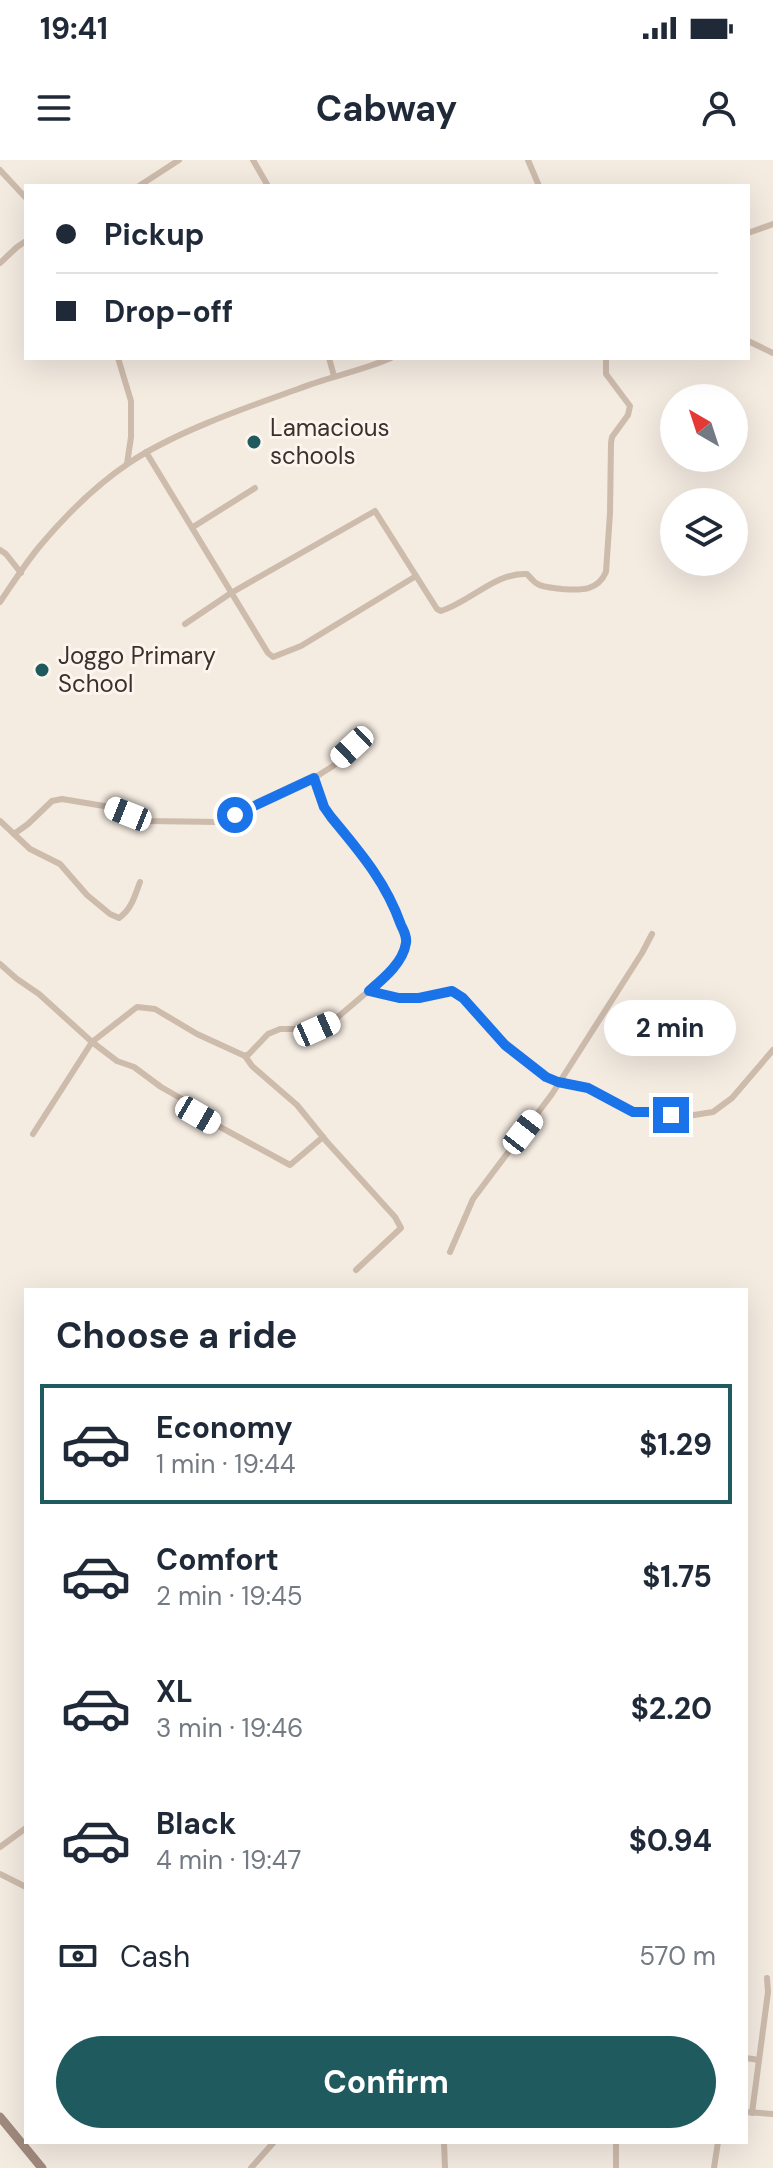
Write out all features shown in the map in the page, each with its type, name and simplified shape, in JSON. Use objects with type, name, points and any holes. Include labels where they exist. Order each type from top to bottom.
[{"type":"street","points":[[141,184],[166,163],[179,160]]},
{"type":"street","points":[[253,160],[267,184]]},
{"type":"street","points":[[528,160],[538,184]]},
{"type":"street","points":[[0,170],[24,196]]},
{"type":"street","points":[[750,232],[773,224]]},
{"type":"street","points":[[0,263],[24,242]]},
{"type":"street","points":[[750,342],[773,353]]},
{"type":"street","points":[[119,360],[131,401],[127,464]]},
{"type":"street","points":[[330,360],[334,376]]},
{"type":"street","points":[[0,602],[40,546],[76,508],[97,487],[146,452],[239,411],[385,360]]},
{"type":"street","points":[[185,624],[231,593],[375,511],[441,611],[519,573],[527,574],[542,586],[580,591],[602,582],[608,551],[612,437],[628,415],[630,406],[606,374],[606,360]]},
{"type":"street","points":[[146,452],[273,657],[301,646],[416,576]]},
{"type":"street","points":[[193,527],[255,488]]},
{"type":"street","points":[[0,550],[21,573]]},
{"type":"street","points":[[14,834],[52,801],[62,799],[110,807],[147,821],[219,822],[314,778],[333,766],[363,739]]},
{"type":"street","points":[[245,1056],[268,1034],[280,1029],[317,1029],[332,1022],[394,966],[407,940],[394,904],[378,876],[324,807],[314,778]]},
{"type":"street","points":[[0,821],[30,849],[60,864],[87,895],[119,918],[133,904],[140,882]]},
{"type":"street","points":[[450,1252],[473,1199],[552,1094],[652,934]]},
{"type":"street","points":[[0,964],[117,1061],[134,1067],[182,1099],[198,1115],[290,1165],[323,1137]]},
{"type":"street","points":[[369,991],[399,998],[419,998],[452,991],[463,998],[505,1045],[546,1077],[588,1088],[633,1112],[694,1115],[713,1112],[732,1098],[773,1050]]},
{"type":"street","points":[[33,1134],[92,1042],[137,1007],[155,1009],[197,1034],[245,1056],[252,1066],[297,1105],[395,1217],[401,1228],[356,1270]]},
{"type":"street","points":[[0,1847],[24,1829]]},
{"type":"street","points":[[0,1874],[24,1886]]},
{"type":"street","points":[[767,1978],[759,2060],[749,2113],[773,2114]]},
{"type":"street","points":[[748,2058],[759,2060]]},
{"type":"street","points":[[0,2117],[42,2168]]},
{"type":"street","points":[[251,2168],[272,2144]]},
{"type":"street","points":[[444,2144],[445,2168]]},
{"type":"street","points":[[616,2144],[616,2168]]},
{"type":"street","points":[[714,2168],[718,2144]]},
{"type":"place","name":"Lamacious schools","points":[[254,442]]},
{"type":"place","name":"Joggo Primary School","points":[[42,670]]},
{"type":"route","points":[[235,815],[314,778],[324,807],[378,876],[394,904],[407,940],[394,966],[369,991],[399,998],[419,998],[452,991],[463,998],[505,1045],[546,1077],[588,1088],[633,1112],[671,1115]]}]
